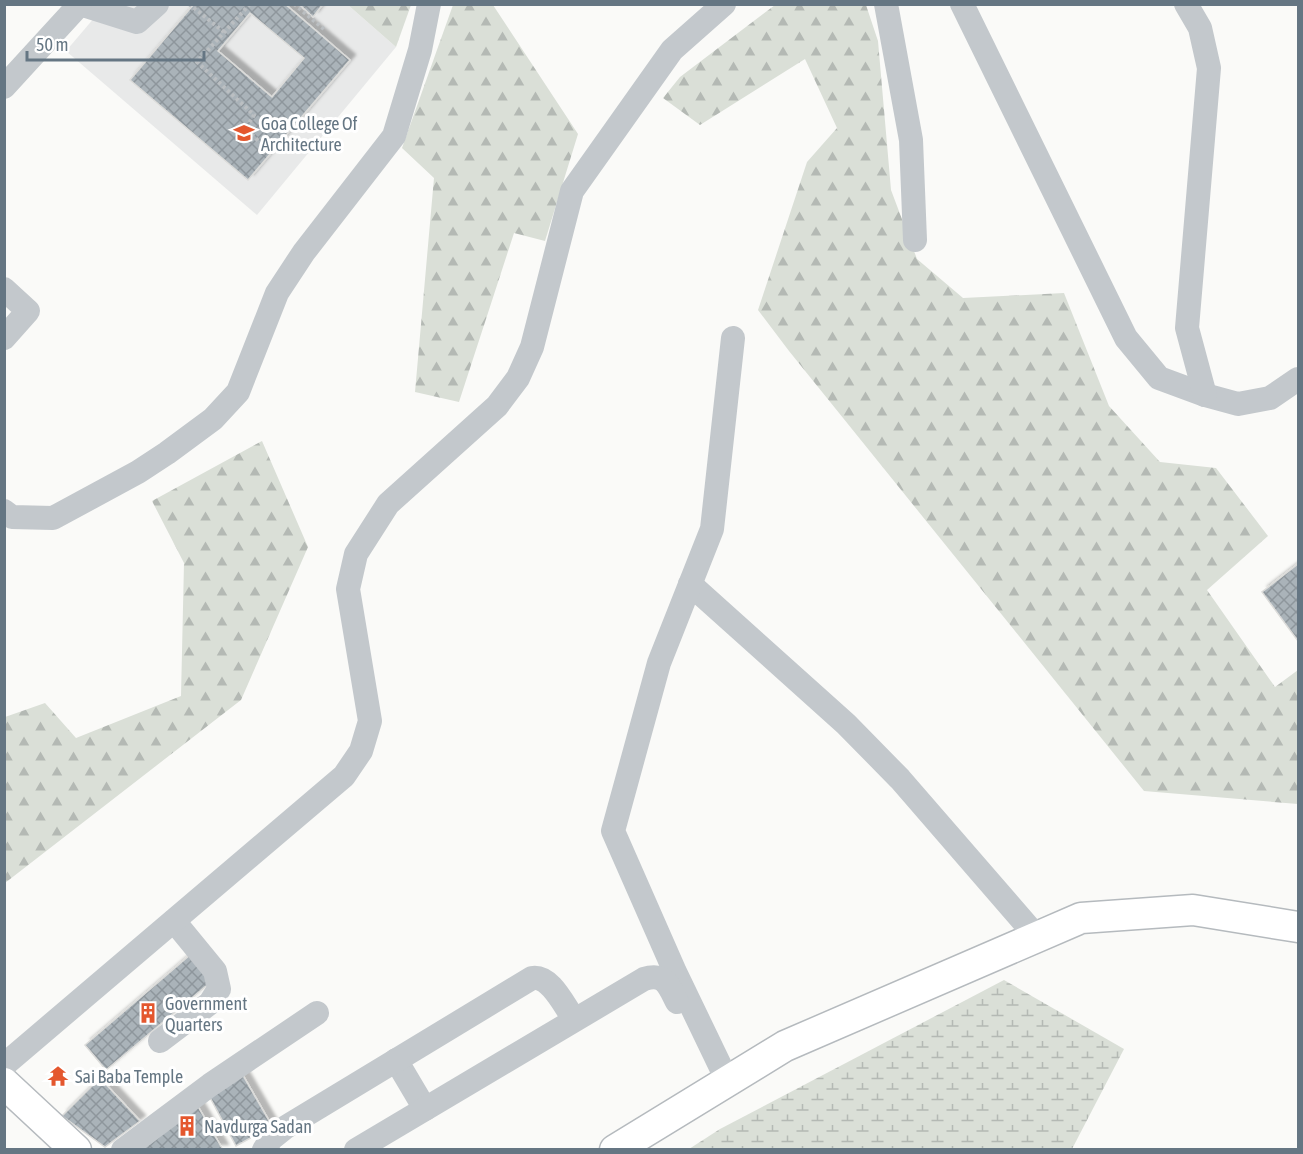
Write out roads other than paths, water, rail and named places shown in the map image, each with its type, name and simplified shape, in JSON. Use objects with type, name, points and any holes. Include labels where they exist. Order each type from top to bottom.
[{"type":"main road","points":[[615,1149],[722,1082],[785,1046],[1081,918],[1193,910],[1299,927]]},
{"type":"main road","points":[[4,1083],[76,1149]]},
{"type":"street","points":[[4,87],[80,4],[137,22],[157,4]]},
{"type":"street","points":[[4,511],[12,517],[53,518],[138,472],[167,453],[213,419],[238,392],[277,293],[304,252],[394,136],[420,50],[429,4]]},
{"type":"street","points":[[4,1065],[344,776],[361,751],[370,721],[348,589],[356,554],[388,504],[497,406],[518,378],[532,347],[572,191],[672,50],[724,4]]},
{"type":"street","points":[[886,4],[911,140],[915,240]]},
{"type":"street","points":[[962,4],[1126,338],[1159,378],[1205,395],[1239,404],[1270,398],[1299,379]]},
{"type":"street","points":[[1186,4],[1200,28],[1209,68],[1187,328],[1205,395]]},
{"type":"street","points":[[4,289],[28,311],[4,338]]},
{"type":"street","points":[[722,1082],[613,831],[659,663],[712,529],[732,338]]},
{"type":"street","points":[[690,584],[846,724],[884,763],[1037,937]]},
{"type":"street","points":[[160,1041],[210,1003],[219,989],[214,971],[174,921]]},
{"type":"street","points":[[356,1149],[574,1019],[652,976],[667,983],[722,1082]]},
{"type":"street","points":[[264,1149],[286,1127],[532,978],[538,977],[548,983],[574,1019]]},
{"type":"street","points":[[123,1149],[210,1085],[317,1013]]},
{"type":"street","points":[[396,1060],[425,1109]]},
{"type":"place","name":"Goa College Of Architecture","points":[[244,133]]},
{"type":"place","name":"Government Quarters","points":[[148,1013]]},
{"type":"place","name":"Sai Baba Temple","points":[[58,1076]]},
{"type":"place","name":"Navdurga Sadan","points":[[187,1126]]}]
